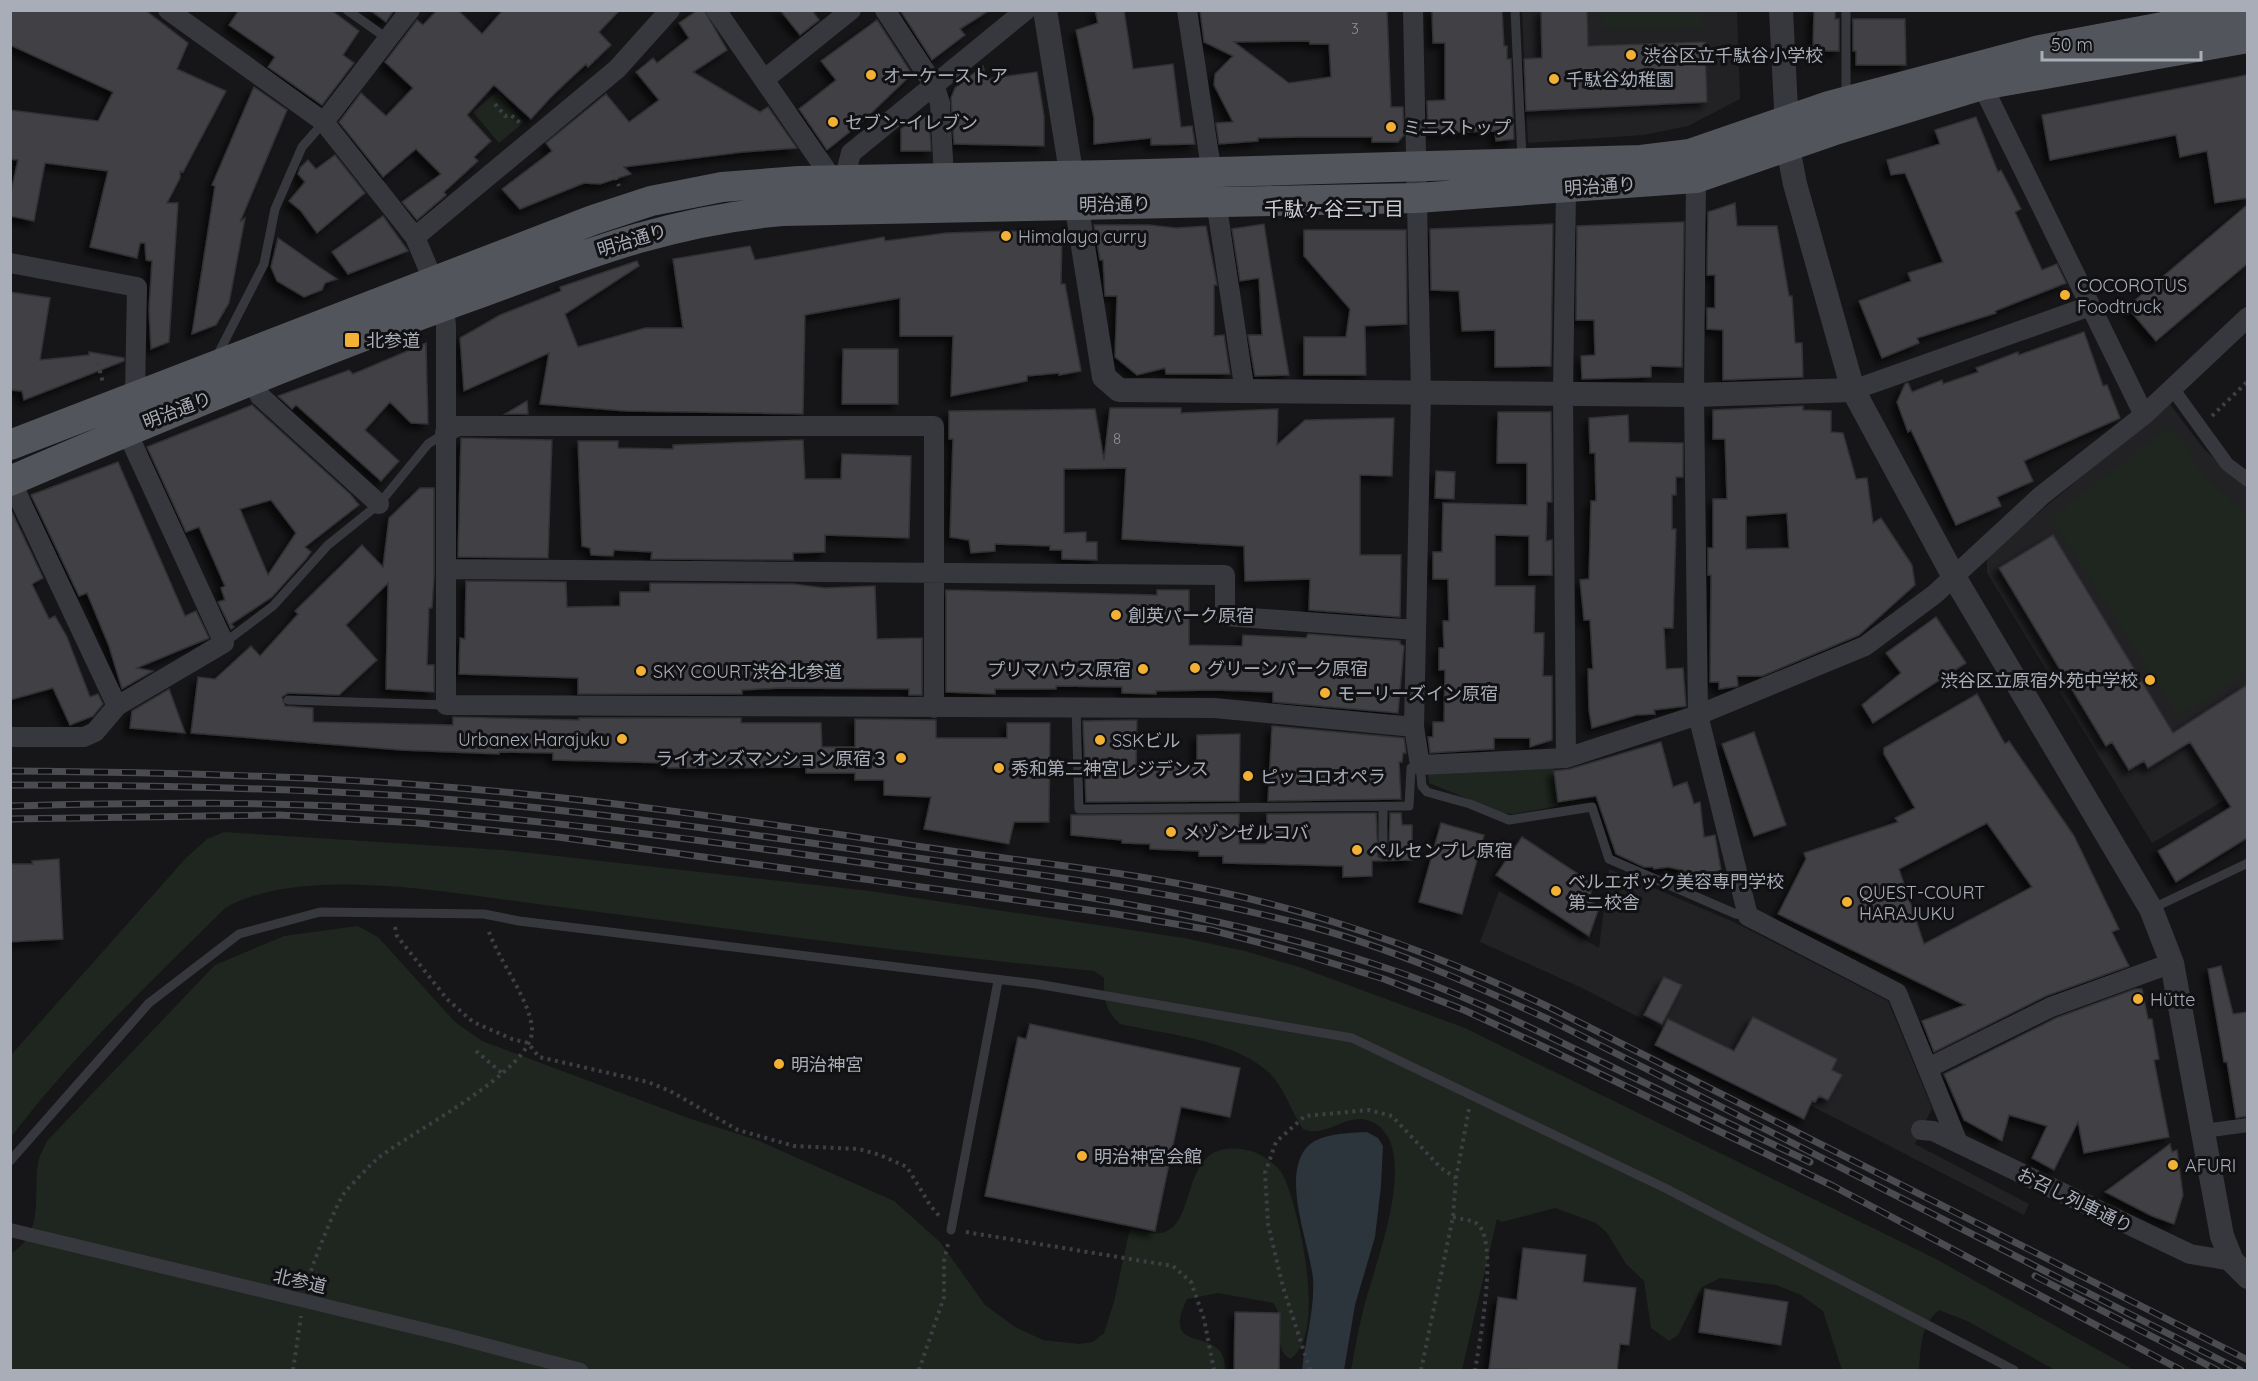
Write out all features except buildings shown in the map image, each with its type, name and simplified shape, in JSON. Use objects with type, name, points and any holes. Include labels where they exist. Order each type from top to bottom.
[{"type":"main road","name":"明治通り","points":[[10,444],[212,366],[440,294],[622,241],[717,218],[827,209],[1417,198],[1522,177],[1690,154],[1786,134],[1832,131],[1982,85],[2247,11]]},
{"type":"main road","name":"明治通り","points":[[10,481],[126,430],[252,381],[593,220],[651,201],[722,187],[838,180],[1417,166],[1522,177],[1566,189],[1696,178],[1846,102],[2040,50],[2192,26],[2247,38]]},
{"type":"street","points":[[168,10],[324,122],[415,237],[440,294],[446,326],[446,705],[1214,708],[1414,727]]},
{"type":"street","points":[[324,122],[410,10]]},
{"type":"street","points":[[415,237],[617,69],[670,10]]},
{"type":"street","points":[[716,10],[838,180],[851,153],[1026,10]]},
{"type":"street","points":[[765,79],[851,10]]},
{"type":"street","points":[[885,10],[934,85],[940,104],[944,178]]},
{"type":"street","points":[[1045,10],[1074,176],[1104,377],[1119,390],[1694,395],[1852,390],[2090,306]]},
{"type":"street","points":[[1187,10],[1214,201],[1245,392]]},
{"type":"street","points":[[1413,10],[1421,394],[1414,727],[1420,765],[1566,758],[1698,715],[1865,646],[1935,594],[2042,495],[2144,415],[2247,317]]},
{"type":"street","points":[[1781,10],[1786,134],[1795,184],[1852,390],[1953,575],[2151,909],[2172,963],[2222,1236],[2240,1269]]},
{"type":"street","points":[[1982,85],[2144,415]]},
{"type":"street","points":[[1696,178],[1694,395],[1698,715],[1748,916],[1897,993],[1958,1143]]},
{"type":"street","points":[[1566,189],[1563,393],[1566,758]]},
{"type":"street","points":[[10,262],[137,288],[135,395]]},
{"type":"street","points":[[252,381],[260,396],[379,504]]},
{"type":"street","points":[[2172,388],[2227,464],[2247,480]]},
{"type":"street","points":[[445,433],[458,426],[934,426],[934,708]]},
{"type":"street","points":[[10,737],[84,737],[95,732],[117,706],[224,643],[126,430]]},
{"type":"street","points":[[10,481],[117,706]]},
{"type":"street","points":[[446,569],[1225,575],[1225,616],[1416,630]]},
{"type":"street","points":[[1928,1068],[2051,1007],[2172,963]]},
{"type":"street","points":[[2204,1131],[2247,1125]]},
{"type":"street","name":"お召し列車通り","points":[[1921,1130],[1933,1131],[2190,1254],[2240,1269]]},
{"type":"street","name":"北参道","points":[[10,1230],[303,1300],[581,1371]]},
{"type":"lane","points":[[347,10],[388,39]]},
{"type":"lane","points":[[1515,10],[1522,177]]},
{"type":"lane","points":[[1846,10],[1846,102]]},
{"type":"lane","points":[[212,366],[264,264],[275,209],[302,147],[324,122]]},
{"type":"lane","points":[[224,643],[273,606],[328,545],[379,504],[428,444],[445,433]]},
{"type":"lane","points":[[288,700],[446,705]]},
{"type":"lane","points":[[1076,706],[1079,809],[1409,806],[1412,768],[1420,765],[1422,786],[1427,792],[1470,804],[1509,820],[1592,807],[1609,859],[1736,914],[1748,916]]},
{"type":"lane","points":[[1383,807],[1383,853]]},
{"type":"lane","points":[[2151,909],[2247,863]]},
{"type":"lane","points":[[10,1161],[149,1003],[239,934],[320,912],[484,914],[519,921],[1049,986],[1352,1038],[1665,1188],[2014,1371]]},
{"type":"lane","points":[[951,1230],[998,981]]},
{"type":"path","points":[[495,104],[505,116],[516,118],[533,140]]},
{"type":"path","points":[[613,170],[619,187]]},
{"type":"path","points":[[98,363],[105,391]]},
{"type":"path","points":[[2218,410],[2247,381]]},
{"type":"path","points":[[390,912],[397,936],[447,999],[473,1022],[512,1039],[528,1043],[539,1057],[659,1087],[738,1130],[794,1146],[859,1149],[898,1163],[907,1167],[930,1205],[951,1230],[1173,1266],[1191,1282],[1204,1319],[1214,1371]]},
{"type":"path","points":[[293,1371],[306,1283],[343,1195],[377,1159],[462,1104],[502,1074],[528,1043],[532,1030],[521,997],[494,946],[484,914]]},
{"type":"path","points":[[476,1052],[502,1074]]},
{"type":"path","points":[[1421,1371],[1454,1217],[1456,1178],[1471,1097]]},
{"type":"path","points":[[1310,1371],[1283,1287],[1268,1224],[1265,1173],[1276,1142],[1305,1116],[1369,1110],[1392,1116],[1441,1168],[1456,1178]]},
{"type":"path","points":[[1454,1217],[1477,1223],[1485,1233],[1488,1289],[1475,1371]]},
{"type":"path","points":[[919,1371],[944,1297],[944,1261],[951,1230]]},
{"type":"shaded area","name":"渋谷区立千駄谷小学校","points":[[1522,11],[1737,11],[1740,99],[1688,126],[1643,135],[1528,143]]},
{"type":"shaded area","points":[[1602,11],[1702,11],[1702,28],[1602,30]]},
{"type":"shaded area","points":[[498,91],[524,122],[499,143],[473,112]]},
{"type":"shaded area","name":"渋谷区立原宿外苑中学校","points":[[2169,403],[2203,448],[2247,488],[2247,787],[2152,843],[1987,573],[1987,556]]},
{"type":"shaded area","points":[[2171,425],[2204,476],[2248,514],[2247,673],[2178,716],[2051,518]]},
{"type":"shaded area","points":[[1554,765],[1558,806],[1514,814],[1503,813],[1429,783],[1428,771]]},
{"type":"shaded area","points":[[224,832],[503,850],[870,891],[1184,938],[1245,951],[1299,967],[1465,1028],[1936,1259],[2134,1370],[2055,1370],[1967,1321],[1939,1310],[1925,1330],[1919,1370],[1842,1370],[1823,1311],[1801,1295],[1776,1285],[1720,1278],[1702,1287],[1678,1335],[1669,1341],[1651,1328],[1644,1281],[1626,1264],[1607,1233],[1596,1223],[1555,1208],[1502,1222],[1497,1219],[1462,1370],[1351,1370],[1363,1311],[1391,1209],[1394,1158],[1389,1138],[1376,1124],[1357,1119],[1321,1130],[1303,1129],[1278,1083],[1252,1060],[1216,1045],[1120,1024],[1106,1003],[1104,978],[1094,971],[821,941],[421,889],[335,884],[294,887],[257,895],[225,908],[87,1048],[35,1106],[11,1137],[11,1055],[185,859],[207,839]]},
{"type":"shaded area","points":[[1609,869],[1736,923],[1888,1001],[1932,1108],[1915,1144],[2029,1204],[2024,1215],[1582,988],[1480,942],[1499,891],[1599,948]]},
{"type":"shaded area","points":[[358,926],[378,937],[455,1022],[482,1041],[691,1119],[757,1140],[894,1201],[940,1242],[985,1305],[1015,1327],[1043,1340],[1079,1344],[1093,1342],[1104,1333],[1114,1302],[1130,1228],[1161,1233],[1174,1226],[1182,1214],[1200,1166],[1211,1155],[1227,1149],[1255,1152],[1269,1160],[1281,1171],[1296,1215],[1307,1271],[1309,1300],[1307,1326],[1301,1346],[1290,1359],[1284,1354],[1280,1341],[1279,1318],[1273,1303],[1218,1293],[1187,1299],[1180,1317],[1181,1329],[1187,1335],[1216,1347],[1223,1356],[1225,1370],[11,1370],[10,1254],[21,1246],[33,1225],[38,1163],[47,1141],[215,965],[284,936]]},
{"type":"shaded area","points":[[1367,1132],[1378,1138],[1383,1146],[1381,1186],[1375,1237],[1355,1305],[1344,1370],[1302,1370],[1311,1313],[1313,1279],[1296,1190],[1300,1157],[1309,1145],[1322,1138],[1337,1134]]},
{"type":"railway","points":[[10,771],[268,776],[421,785],[545,796],[731,819],[1106,872],[1182,884],[1264,902],[1349,927],[1432,956],[1555,1010],[2248,1360]]},
{"type":"railway","points":[[10,785],[164,786],[318,791],[420,797],[594,814],[1092,882],[1249,911],[1301,924],[1396,954],[1550,1020],[2240,1370]]},
{"type":"railway","points":[[10,806],[164,803],[267,804],[482,816],[790,852],[1151,908],[1211,920],[1328,950],[1436,986],[1510,1018],[1810,1162]]},
{"type":"railway","points":[[10,819],[279,815],[418,823],[558,837],[1110,913],[1211,930],[1384,979],[1464,1010],[1833,1186],[2181,1370]]},
{"type":"railway","points":[[2035,1276],[2217,1370]]},
{"type":"place","name":"渋谷区立千駄谷小学校","points":[[1631,55]]},
{"type":"place","name":"オーケーストア","points":[[871,75]]},
{"type":"place","name":"千駄谷幼稚園","points":[[1554,79]]},
{"type":"place","name":"セブン-イレブン","points":[[833,122]]},
{"type":"place","name":"ミニストップ","points":[[1391,127]]},
{"type":"place","name":"Himalaya curry","points":[[1006,236]]},
{"type":"place","name":"COCOROTUS Foodtruck","points":[[2065,295]]},
{"type":"place","name":"北参道","points":[[352,340]]},
{"type":"place","name":"創英パーク原宿","points":[[1116,615]]},
{"type":"place","name":"グリーンパーク原宿","points":[[1195,668]]},
{"type":"place","name":"プリマハウス原宿","points":[[1143,669]]},
{"type":"place","name":"SKY COURT渋谷北参道","points":[[641,671]]},
{"type":"place","name":"渋谷区立原宿外苑中学校","points":[[2150,680]]},
{"type":"place","name":"モーリーズイン原宿","points":[[1325,693]]},
{"type":"place","name":"Urbanex Harajuku","points":[[622,739]]},
{"type":"place","name":"SSKビル","points":[[1100,740]]},
{"type":"place","name":"ライオンズマンション原宿３","points":[[901,758]]},
{"type":"place","name":"秀和第二神宮レジデンス","points":[[999,768]]},
{"type":"place","name":"ピッコロオペラ","points":[[1248,776]]},
{"type":"place","name":"メゾンゼルコバ","points":[[1171,832]]},
{"type":"place","name":"ペルセンプレ原宿","points":[[1357,850]]},
{"type":"place","name":"ベルエポック美容専門学校 第ニ校舎","points":[[1556,891]]},
{"type":"place","name":"QUEST-COURT HARAJUKU","points":[[1847,902]]},
{"type":"place","name":"Hütte","points":[[2138,999]]},
{"type":"place","name":"明治神宮","points":[[779,1064]]},
{"type":"place","name":"明治神宮会館","points":[[1082,1156]]},
{"type":"place","name":"AFURI","points":[[2173,1165]]},
{"type":"district","name":"千駄ヶ谷三丁目","points":[[1334,208]]}]
